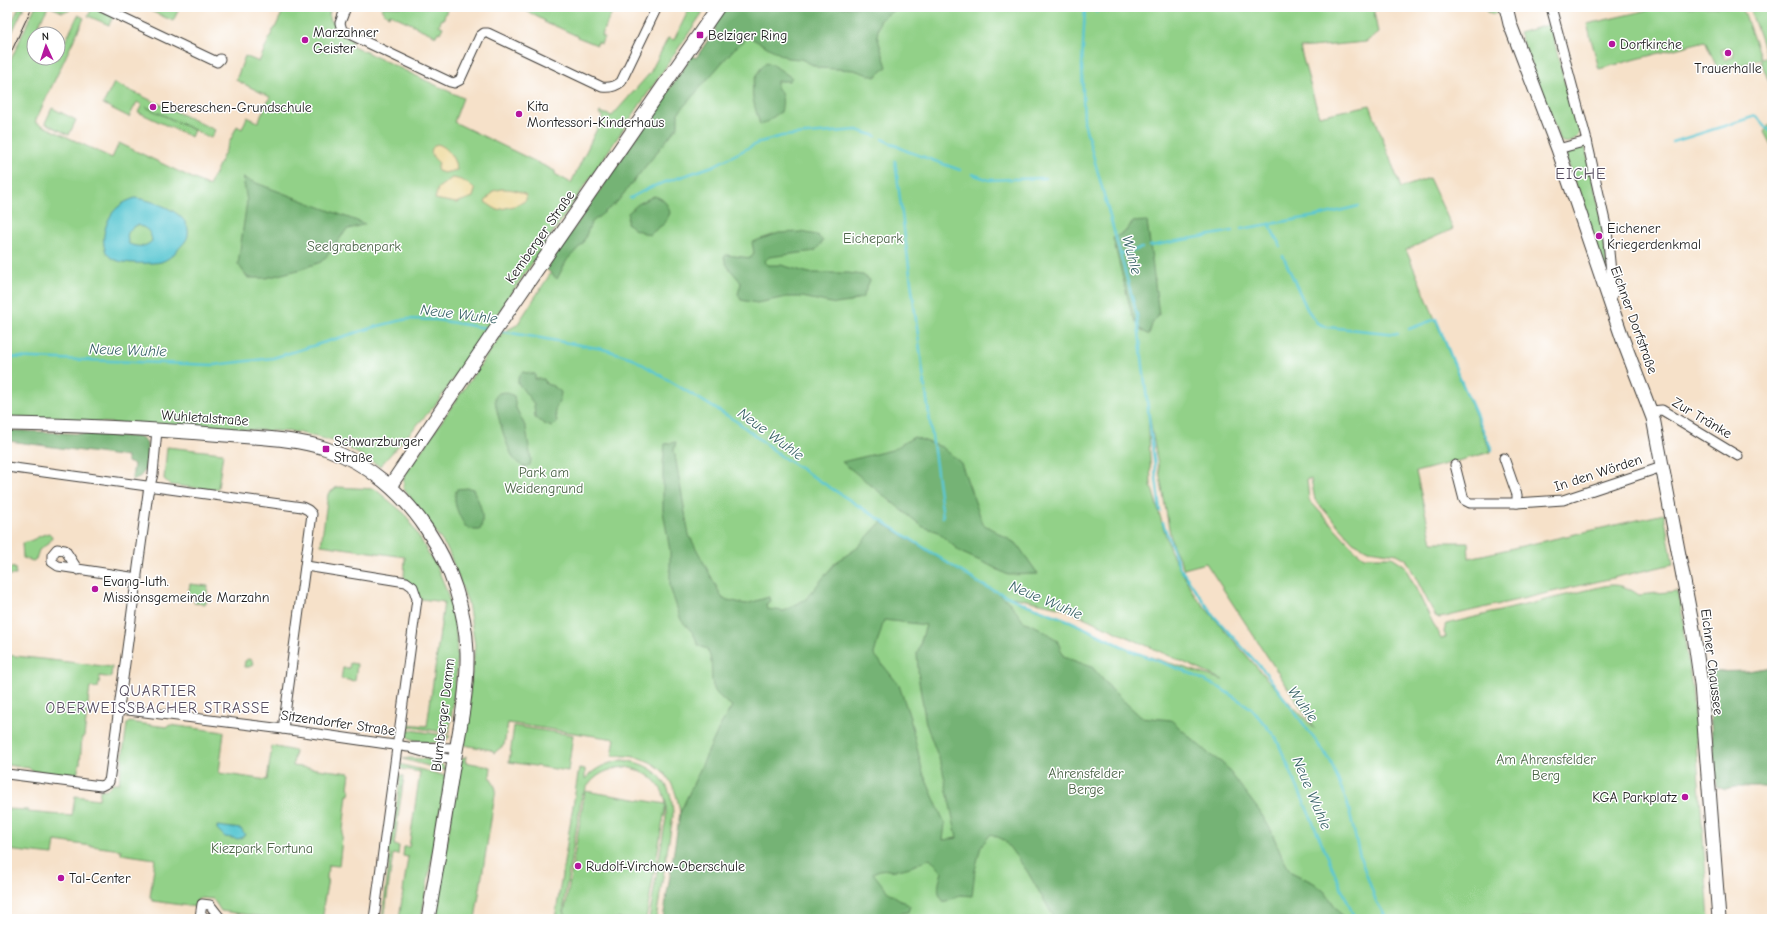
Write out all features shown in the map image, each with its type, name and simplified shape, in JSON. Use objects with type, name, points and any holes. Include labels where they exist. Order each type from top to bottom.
[{"type":"main road","name":"Kemberger Straße","points":[[390,486],[718,7]]},
{"type":"main road","name":"Eichner Dorfstraße","points":[[1506,7],[1510,24],[1558,149],[1623,340],[1651,411]]},
{"type":"main road","name":"Eichner Chaussee","points":[[1651,411],[1693,629],[1701,684],[1719,919]]},
{"type":"main road","name":"Wuhletalstraße","points":[[7,424],[157,430],[280,440],[312,445],[348,459],[377,475],[390,486]]},
{"type":"main road","name":"Blumberger Damm","points":[[390,486],[399,494],[419,520],[439,551],[456,589],[464,620],[467,674],[456,754],[428,919]]},
{"type":"street","points":[[101,7],[217,62],[220,59]]},
{"type":"street","points":[[346,7],[340,22],[342,30],[450,82],[454,83],[460,80],[480,36],[488,32],[602,87],[616,86],[621,82],[657,7]]},
{"type":"street","name":"Eichner Dorfstraße","points":[[1551,7],[1587,141],[1608,230],[1614,294]]},
{"type":"street","points":[[1558,149],[1587,141]]},
{"type":"street","name":"Zur Tränke","points":[[1651,411],[1662,410],[1738,456]]},
{"type":"street","points":[[7,774],[98,786],[109,782],[148,493],[151,486],[155,458],[157,430]]},
{"type":"street","points":[[1504,458],[1517,495],[1517,503]]},
{"type":"street","name":"In den Wörden","points":[[1455,465],[1464,500],[1470,503],[1517,503],[1563,500],[1662,467]]},
{"type":"street","points":[[7,467],[306,508],[312,514],[283,729]]},
{"type":"street","points":[[306,566],[406,582],[413,587],[417,599],[396,745],[374,919]]},
{"type":"street","points":[[78,570],[137,578]]},
{"type":"street","name":"Sitzendorfer Straße","points":[[120,709],[283,729],[408,747],[435,747],[456,754]]},
{"type":"street","name":"Sitzendorfer Straße","points":[[408,747],[437,757],[456,754]]},
{"type":"street","points":[[214,919],[200,917],[202,904],[210,905],[221,919]]},
{"type":"green space","points":[[19,7],[24,7],[7,43],[7,33]]},
{"type":"green space","name":"Seelgrabenpark","points":[[35,7],[48,7],[38,26],[26,26]]},
{"type":"green space","points":[[51,7],[71,7],[69,11],[62,12]]},
{"type":"green space","points":[[93,7],[113,17],[109,25],[88,16]]},
{"type":"green space","points":[[142,7],[180,7],[173,21]]},
{"type":"green space","name":"Seelgrabenpark","points":[[283,7],[332,7],[329,14],[331,21],[335,22],[338,32],[353,40],[351,45],[463,98],[454,122],[555,171],[555,174],[571,183],[603,116],[599,114],[600,112],[612,116],[650,73],[668,38],[674,40],[690,7],[705,7],[437,403],[380,466],[337,442],[296,432],[7,418],[7,68],[26,27],[26,66],[61,66],[35,122],[112,158],[119,143],[209,186],[237,126],[242,129],[247,117],[258,122],[270,97],[236,80],[245,56],[259,62],[283,11]]},
{"type":"green space","points":[[382,7],[448,7],[443,20],[442,19],[439,25],[443,27],[440,33],[438,32],[436,36],[390,14],[389,16],[383,13],[384,11],[381,9]]},
{"type":"green space","points":[[519,7],[617,7],[615,11],[613,10],[601,36],[604,37],[601,44],[598,42],[597,45],[551,24],[550,25]]},
{"type":"green space","points":[[725,7],[1373,7],[1378,33],[1366,42],[1300,48],[1319,116],[1370,105],[1401,188],[1429,178],[1453,229],[1406,250],[1491,452],[1416,472],[1432,542],[1468,542],[1469,558],[1664,514],[1673,564],[1440,618],[1436,617],[1406,559],[1397,554],[1368,550],[1353,542],[1315,500],[1311,479],[1307,479],[1309,500],[1356,551],[1364,557],[1392,557],[1404,565],[1441,639],[1446,637],[1444,632],[1446,624],[1604,586],[1623,586],[1639,595],[1677,591],[1685,627],[1683,628],[1692,687],[1709,919],[677,919],[699,772],[680,813],[673,787],[660,768],[639,758],[612,756],[615,739],[508,723],[504,745],[494,753],[491,750],[464,745],[475,645],[468,603],[448,550],[403,488],[404,476],[503,332],[517,325],[692,56],[696,58],[716,28],[712,26]],"holes":[[[1133,222],[1132,315],[1123,273],[1125,232]],[[1148,407],[1170,534],[1173,546],[1184,569],[1206,563],[1315,729],[1267,679],[1195,596],[1170,550],[1151,485]],[[1012,597],[1063,608],[1223,680],[1132,651],[1070,621],[1020,602]]]},
{"type":"green space","points":[[725,7],[898,7],[880,20],[877,36],[887,67],[875,77],[854,70],[819,68],[801,59],[787,58],[749,37],[734,49],[678,113],[678,126],[617,202],[591,223],[583,243],[567,260],[557,279],[546,269],[692,56],[696,58],[716,28],[712,26]]},
{"type":"green space","points":[[1485,7],[1501,7],[1498,12],[1494,14],[1488,12]]},
{"type":"green space","points":[[1661,7],[1742,7],[1761,59],[1767,57],[1749,7],[1772,7],[1772,90],[1760,59],[1719,72],[1705,41],[1599,69],[1587,24]],"holes":[[[1731,47],[1734,57],[1725,60],[1721,50]]]},
{"type":"green space","name":"Seelgrabenpark","points":[[78,15],[84,18],[66,56],[66,40]]},
{"type":"green space","points":[[1550,24],[1568,96],[1580,131],[1576,138],[1567,143],[1560,140],[1519,33]]},
{"type":"green space","points":[[766,62],[772,64],[792,78],[789,81],[777,81],[777,87],[781,93],[782,99],[781,112],[766,123],[760,125],[752,92],[755,78],[759,70]]},
{"type":"green space","points":[[114,83],[215,130],[211,138],[146,107],[194,130],[191,137],[138,112],[142,105],[137,102],[129,117],[103,104]]},
{"type":"green space","points":[[52,108],[76,120],[69,135],[45,123]]},
{"type":"green space","points":[[1772,121],[1772,147],[1764,132]]},
{"type":"green space","points":[[1585,146],[1601,216],[1609,283],[1566,157],[1574,148]]},
{"type":"green space","points":[[243,178],[365,224],[346,230],[332,250],[321,262],[298,270],[266,278],[248,278],[238,264],[247,201]]},
{"type":"green space","points":[[654,196],[665,202],[670,213],[665,223],[649,235],[634,229],[627,223],[628,213],[638,204]]},
{"type":"green space","points":[[1147,221],[1159,315],[1152,324],[1149,335],[1140,329],[1132,315],[1113,238],[1125,232],[1133,222]]},
{"type":"green space","points":[[801,232],[817,235],[823,241],[815,251],[769,257],[764,262],[767,265],[781,265],[809,273],[848,273],[863,275],[870,280],[863,297],[850,302],[836,304],[802,297],[787,297],[757,303],[741,300],[738,294],[741,283],[729,268],[724,257],[726,255],[751,258],[754,253],[752,242],[779,233]]},
{"type":"green space","points":[[522,372],[535,374],[535,379],[544,379],[546,384],[553,386],[561,392],[560,400],[555,410],[557,422],[552,427],[535,418],[534,404],[518,383],[518,378]]},
{"type":"green space","points":[[505,392],[514,396],[516,408],[526,428],[531,460],[530,465],[524,467],[515,460],[511,454],[499,419],[495,397],[499,393]]},
{"type":"green space","points":[[7,430],[141,437],[147,444],[146,466],[142,475],[132,480],[134,464],[127,462],[127,457],[9,441],[7,453]]},
{"type":"green space","points":[[914,437],[942,447],[961,463],[983,524],[1017,544],[1038,574],[1008,575],[962,553],[936,531],[923,527],[842,462],[892,450]]},
{"type":"green space","name":"Ahrensfelder Berge","points":[[676,442],[674,450],[689,535],[723,599],[746,604],[769,597],[770,601],[766,604],[767,609],[784,611],[806,599],[835,563],[857,548],[881,522],[982,585],[995,590],[1010,603],[1023,621],[1039,628],[1057,640],[1064,657],[1092,667],[1113,691],[1141,717],[1171,720],[1210,755],[1224,764],[1260,812],[1271,830],[1282,857],[1291,872],[1314,883],[1325,892],[1344,919],[1055,919],[1027,871],[1004,840],[991,834],[981,846],[975,870],[972,896],[960,895],[944,902],[939,895],[939,884],[942,872],[930,858],[906,868],[881,870],[873,873],[888,892],[910,906],[908,912],[896,914],[885,919],[663,919],[680,813],[719,728],[732,706],[724,701],[714,689],[711,659],[707,649],[699,646],[693,633],[681,620],[670,587],[670,551],[663,511],[663,464],[665,444]],"holes":[[[884,620],[926,625],[917,654],[919,682],[926,724],[942,767],[957,838],[943,840],[945,824],[923,773],[910,718],[899,685],[874,654]]]},
{"type":"green space","points":[[167,447],[223,453],[218,488],[214,490],[171,485],[164,479]]},
{"type":"green space","points":[[337,487],[375,489],[405,514],[432,560],[433,559],[443,582],[450,604],[455,625],[457,645],[455,687],[449,733],[404,726],[407,724],[427,726],[444,602],[421,599],[404,577],[405,557],[321,545],[328,494]]},
{"type":"green space","points":[[457,489],[473,489],[481,509],[482,524],[480,530],[474,530],[466,527],[455,503],[455,494]]},
{"type":"green space","points":[[49,533],[52,536],[50,541],[39,550],[36,559],[33,561],[23,558],[22,543]]},
{"type":"green space","points":[[7,567],[15,568],[16,575],[7,575]]},
{"type":"green space","points":[[190,584],[208,586],[206,604],[194,603],[195,596],[188,595]]},
{"type":"green space","points":[[7,655],[112,667],[111,678],[100,676],[98,688],[90,687],[84,737],[82,737],[80,764],[77,776],[32,771],[29,768],[7,765]]},
{"type":"green space","points":[[248,659],[252,660],[253,665],[244,667],[245,661]]},
{"type":"green space","points":[[350,663],[357,664],[355,681],[341,679],[343,668],[349,668]]},
{"type":"green space","points":[[1772,667],[1772,787],[1733,787],[1726,790],[1717,787],[1706,672],[1748,671]]},
{"type":"green space","name":"Kiezpark Fortuna","points":[[129,722],[167,727],[170,725],[224,732],[219,773],[267,780],[272,746],[295,751],[293,766],[350,773],[348,788],[350,788],[349,795],[347,795],[339,866],[328,865],[328,879],[323,915],[321,919],[278,919],[221,911],[213,899],[198,898],[196,907],[153,901],[150,897],[155,859],[121,854],[121,850],[55,841],[53,855],[7,850],[7,809],[28,810],[28,812],[72,816],[75,796],[99,799],[100,790],[107,789],[113,783],[119,783],[127,724]]},
{"type":"green space","points":[[514,726],[573,735],[568,771],[509,762]]},
{"type":"green space","points":[[403,729],[450,736],[443,741],[432,743],[420,742],[406,735]]},
{"type":"green space","points":[[466,756],[465,762],[491,767],[490,776],[496,789],[475,919],[434,919],[461,759]]},
{"type":"green space","points":[[410,758],[436,761],[447,771],[403,759]]},
{"type":"green space","points":[[623,760],[635,762],[653,771],[666,785],[670,794],[673,816],[656,919],[649,919],[666,818],[666,804],[661,789],[652,778],[639,771],[625,767],[617,768],[599,775],[594,779],[582,796],[564,901],[565,919],[555,919],[579,768],[585,769],[585,779],[607,764]]},
{"type":"green space","points":[[399,764],[446,776],[421,919],[399,919],[408,857],[403,856],[404,847],[409,847],[420,772],[402,769],[399,767]]},
{"type":"green space","points":[[399,776],[404,776],[394,845],[399,846],[398,855],[393,854],[384,919],[382,919],[390,856],[389,854],[385,853],[387,844],[391,844],[400,780],[396,778]]},
{"type":"green space","points":[[585,791],[666,804],[646,919],[585,919],[564,915]]},
{"type":"sand","points":[[437,144],[448,150],[455,162],[457,170],[444,173],[438,171],[437,167],[439,163],[434,158],[431,151]]},
{"type":"sand","points":[[452,178],[459,179],[470,185],[475,190],[473,197],[456,203],[435,199],[438,188]]},
{"type":"sand","points":[[502,189],[520,192],[526,195],[526,200],[518,205],[497,210],[485,202],[493,191]]},
{"type":"water","points":[[135,198],[142,199],[169,209],[184,220],[188,227],[188,235],[186,240],[176,252],[161,262],[129,263],[117,261],[108,255],[105,249],[104,234],[109,219],[119,206]],"holes":[[[138,225],[149,232],[152,241],[147,245],[135,246],[129,244],[127,238],[128,232]]]},
{"type":"water","points":[[217,826],[241,829],[245,835],[239,839],[225,837],[217,829]]},
{"type":"waterway","name":"Wuhle","points":[[1085,7],[1082,66],[1084,122],[1137,315],[1160,511]]},
{"type":"waterway","points":[[1096,12],[1101,7]]},
{"type":"waterway","points":[[1673,142],[1756,116],[1772,134]]},
{"type":"waterway","points":[[630,198],[651,187],[713,166],[760,142],[782,136],[857,130],[876,136]]},
{"type":"waterway","points":[[882,139],[907,151],[960,170]]},
{"type":"waterway","points":[[895,161],[925,388]]},
{"type":"waterway","points":[[972,174],[989,180],[1045,178]]},
{"type":"waterway","points":[[1241,229],[1322,215],[1359,206]]},
{"type":"waterway","points":[[1270,223],[1280,246]]},
{"type":"waterway","points":[[1150,246],[1233,231]]},
{"type":"waterway","points":[[1120,254],[1142,248]]},
{"type":"waterway","points":[[1283,256],[1307,309],[1317,323],[1327,327],[1398,334]]},
{"type":"waterway","name":"Neue Wuhle","points":[[7,357],[214,365],[273,358],[378,326],[407,319],[437,320],[492,329]]},
{"type":"waterway","points":[[1409,329],[1436,319],[1459,376],[1492,450]]},
{"type":"waterway","name":"Neue Wuhle","points":[[500,331],[603,349],[632,358],[739,423],[781,456],[982,585],[1020,602],[1070,621],[1132,651],[1187,672],[1220,688],[1251,708],[1276,738],[1355,919]]},
{"type":"waterway","points":[[926,392],[943,517]]},
{"type":"waterway","name":"Wuhle","points":[[1163,523],[1180,568],[1214,616],[1265,672],[1330,760],[1348,805],[1360,857],[1376,901],[1387,919]]},
{"type":"tram line","points":[[7,61],[32,7]]},
{"type":"place","name":"Belziger Ring","points":[[700,35]]},
{"type":"place","name":"Marzahner Geister","points":[[305,40]]},
{"type":"place","name":"Dorfkirche","points":[[1612,44]]},
{"type":"place","name":"Trauerhalle","points":[[1728,53]]},
{"type":"place","name":"Ebereschen-Grundschule","points":[[153,107]]},
{"type":"place","name":"Kita Montessori-Kinderhaus","points":[[519,114]]},
{"type":"place","name":"Eichener Kriegerdenkmal","points":[[1599,236]]},
{"type":"place","name":"Schwarzburger Straße","points":[[326,449]]},
{"type":"place","name":"Evang-luth. Missionsgemeinde Marzahn","points":[[95,589]]},
{"type":"place","name":"KGA Parkplatz","points":[[1685,797]]},
{"type":"place","name":"Rudolf-Virchow-Oberschule","points":[[578,866]]},
{"type":"place","name":"Tal-Center","points":[[61,878]]},
{"type":"district","name":"EICHE","points":[[1581,174]]},
{"type":"district","name":"QUARTIER OBERWEISSBACHER STRASSE","points":[[158,700]]},
{"type":"park label","name":"Eichepark","points":[[873,238]]},
{"type":"park label","name":"Park am Weidengrund","points":[[544,480]]},
{"type":"park label","name":"Am Ahrensfelder Berg","points":[[1546,768]]}]
